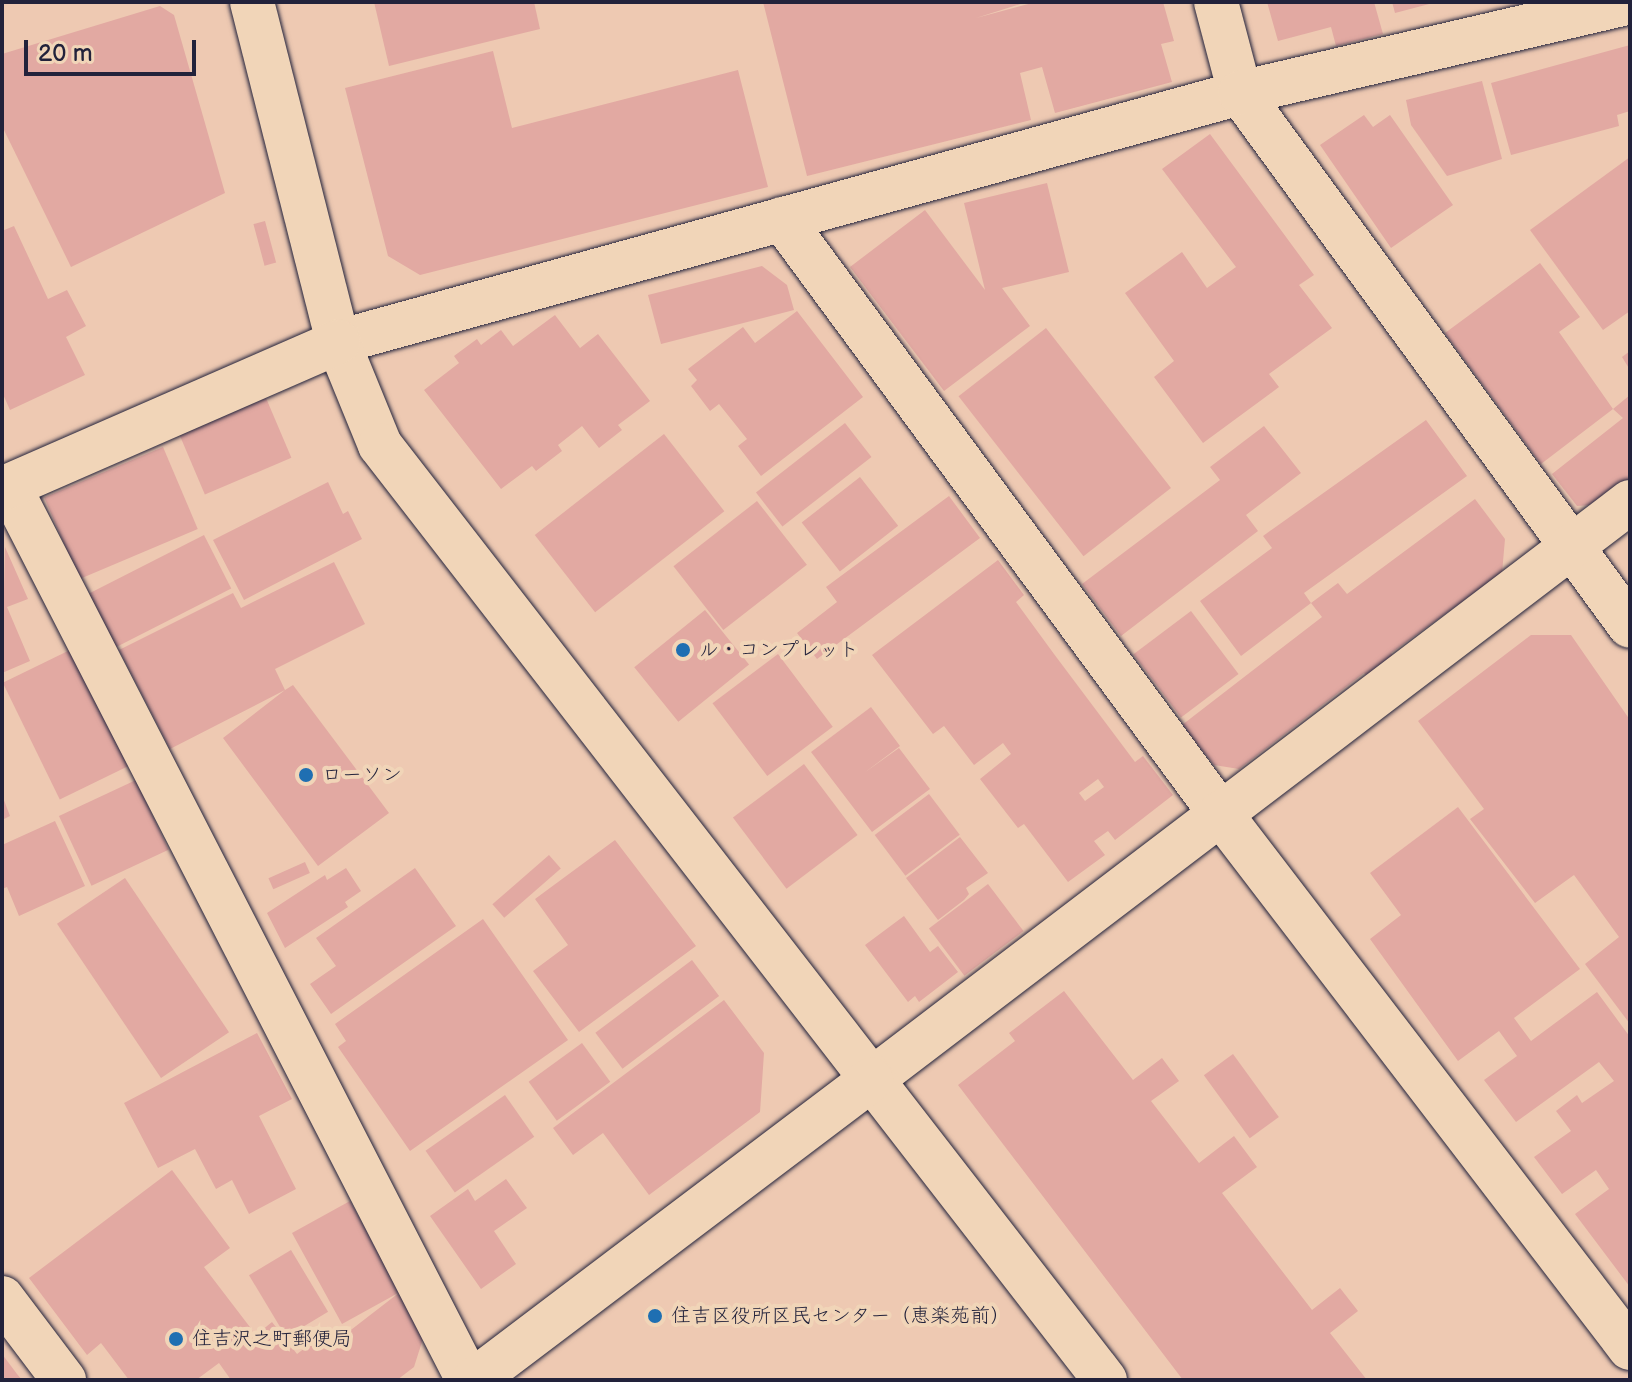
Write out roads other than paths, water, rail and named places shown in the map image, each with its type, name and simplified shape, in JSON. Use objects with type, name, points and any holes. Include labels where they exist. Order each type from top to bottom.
[{"type":"street","points":[[252,2],[338,342],[380,445],[1105,1380]]},
{"type":"street","points":[[1216,2],[1240,93],[1630,626]]},
{"type":"street","points":[[1630,2],[1240,93],[338,342],[5,487],[471,1380],[871,1080],[1630,502]]},
{"type":"street","points":[[782,219],[1220,813],[1630,1348]]},
{"type":"street","points":[[2,1298],[64,1380]]},
{"type":"place","name":"ル・コンプレット","points":[[683,650]]},
{"type":"place","name":"ローソン","points":[[306,775]]},
{"type":"place","name":"住吉区役所区民センター（恵楽苑前）","points":[[655,1316]]},
{"type":"place","name":"住吉沢之町郵便局","points":[[176,1339]]}]
